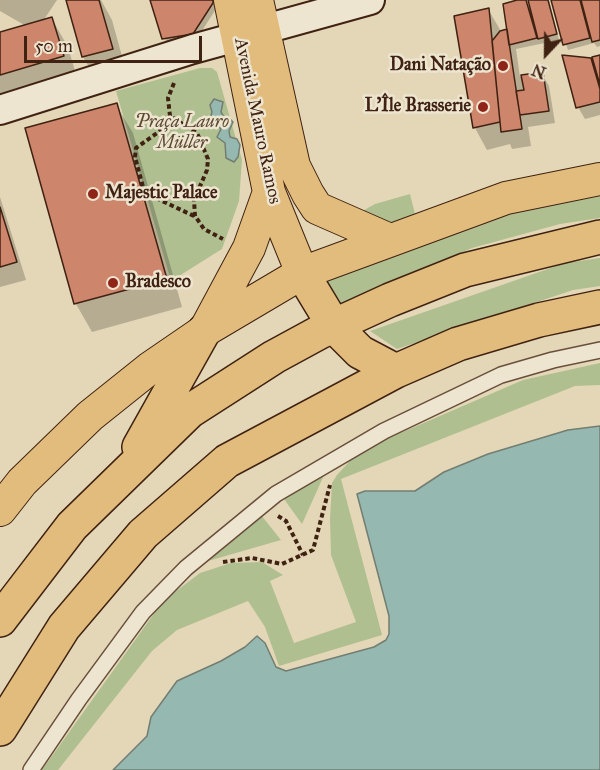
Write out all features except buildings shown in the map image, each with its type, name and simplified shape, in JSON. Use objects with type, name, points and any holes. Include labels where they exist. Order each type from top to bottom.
[{"type":"highway","points":[[0,580],[72,526],[190,411],[274,357],[334,326],[465,270],[600,237]]},
{"type":"highway","points":[[302,273],[334,326],[360,352],[396,371]]},
{"type":"highway","points":[[0,729],[64,627],[143,534],[227,461],[396,371],[458,344],[539,320],[600,307]]},
{"type":"highway","points":[[121,478],[204,331]]},
{"type":"highway","points":[[0,620],[72,526]]},
{"type":"main road","name":"Avenida Mauro Ramos","points":[[230,0],[253,22],[294,166],[317,208],[390,240]]},
{"type":"main road","points":[[0,110],[253,22],[370,0]]},
{"type":"main road","name":"Avenida Mauro Ramos","points":[[253,22],[269,192],[302,273]]},
{"type":"main road","points":[[0,510],[22,482],[90,416],[150,368],[204,331],[302,273],[506,198],[600,179]]},
{"type":"main road","points":[[204,331],[249,248],[269,192]]},
{"type":"street","points":[[31,770],[79,699],[143,612],[186,568],[263,505],[336,459],[423,410],[501,375],[553,360],[600,350]]},
{"type":"path","points":[[176,74],[168,98],[170,116],[164,128],[136,148],[135,157],[143,187],[160,200],[195,216],[204,229],[226,240]]},
{"type":"path","points":[[170,116],[197,133],[208,159],[207,170],[194,200],[195,216]]},
{"type":"path","points":[[186,568],[252,558],[282,564],[313,550],[336,459]]},
{"type":"path","points":[[263,505],[286,521],[303,555]]},
{"type":"green space","name":"Praça Lauro Müller","points":[[200,68],[212,68],[217,72],[242,160],[239,201],[222,249],[171,281],[116,91]]},
{"type":"green space","points":[[600,192],[600,218],[560,224],[472,248],[343,305],[327,282],[442,232],[505,212]]},
{"type":"green space","points":[[410,194],[417,222],[394,224],[357,214],[375,204]]},
{"type":"green space","points":[[600,258],[600,286],[573,290],[397,349],[370,331],[565,263]]},
{"type":"green space","points":[[600,363],[600,385],[575,386],[341,479],[382,635],[279,666],[265,627],[248,601],[177,630],[152,651],[58,770],[42,770],[163,601],[200,573],[231,563],[262,562],[283,575],[270,581],[294,643],[356,622],[331,555],[330,519],[332,483],[359,451],[523,380]]},
{"type":"green space","points":[[325,473],[302,524],[284,499]]},
{"type":"green space","points":[[261,515],[281,540],[208,561]]},
{"type":"water","points":[[214,99],[223,102],[221,112],[224,117],[228,117],[233,122],[229,131],[230,137],[237,139],[240,145],[238,157],[234,162],[226,158],[225,143],[217,137],[221,129],[210,119],[212,112],[210,105]]},
{"type":"water","points":[[600,426],[600,770],[113,770],[147,736],[151,717],[177,681],[221,661],[245,647],[257,636],[265,643],[276,667],[286,671],[374,647],[386,640],[389,634],[389,616],[357,494],[365,491],[415,491],[444,472],[488,454],[568,430]]},
{"type":"place","name":"Dani Natação","points":[[503,66]]},
{"type":"place","name":"L'Île Brasserie","points":[[483,107]]},
{"type":"place","name":"Majestic Palace","points":[[93,194]]},
{"type":"place","name":"Bradesco","points":[[113,283]]}]
